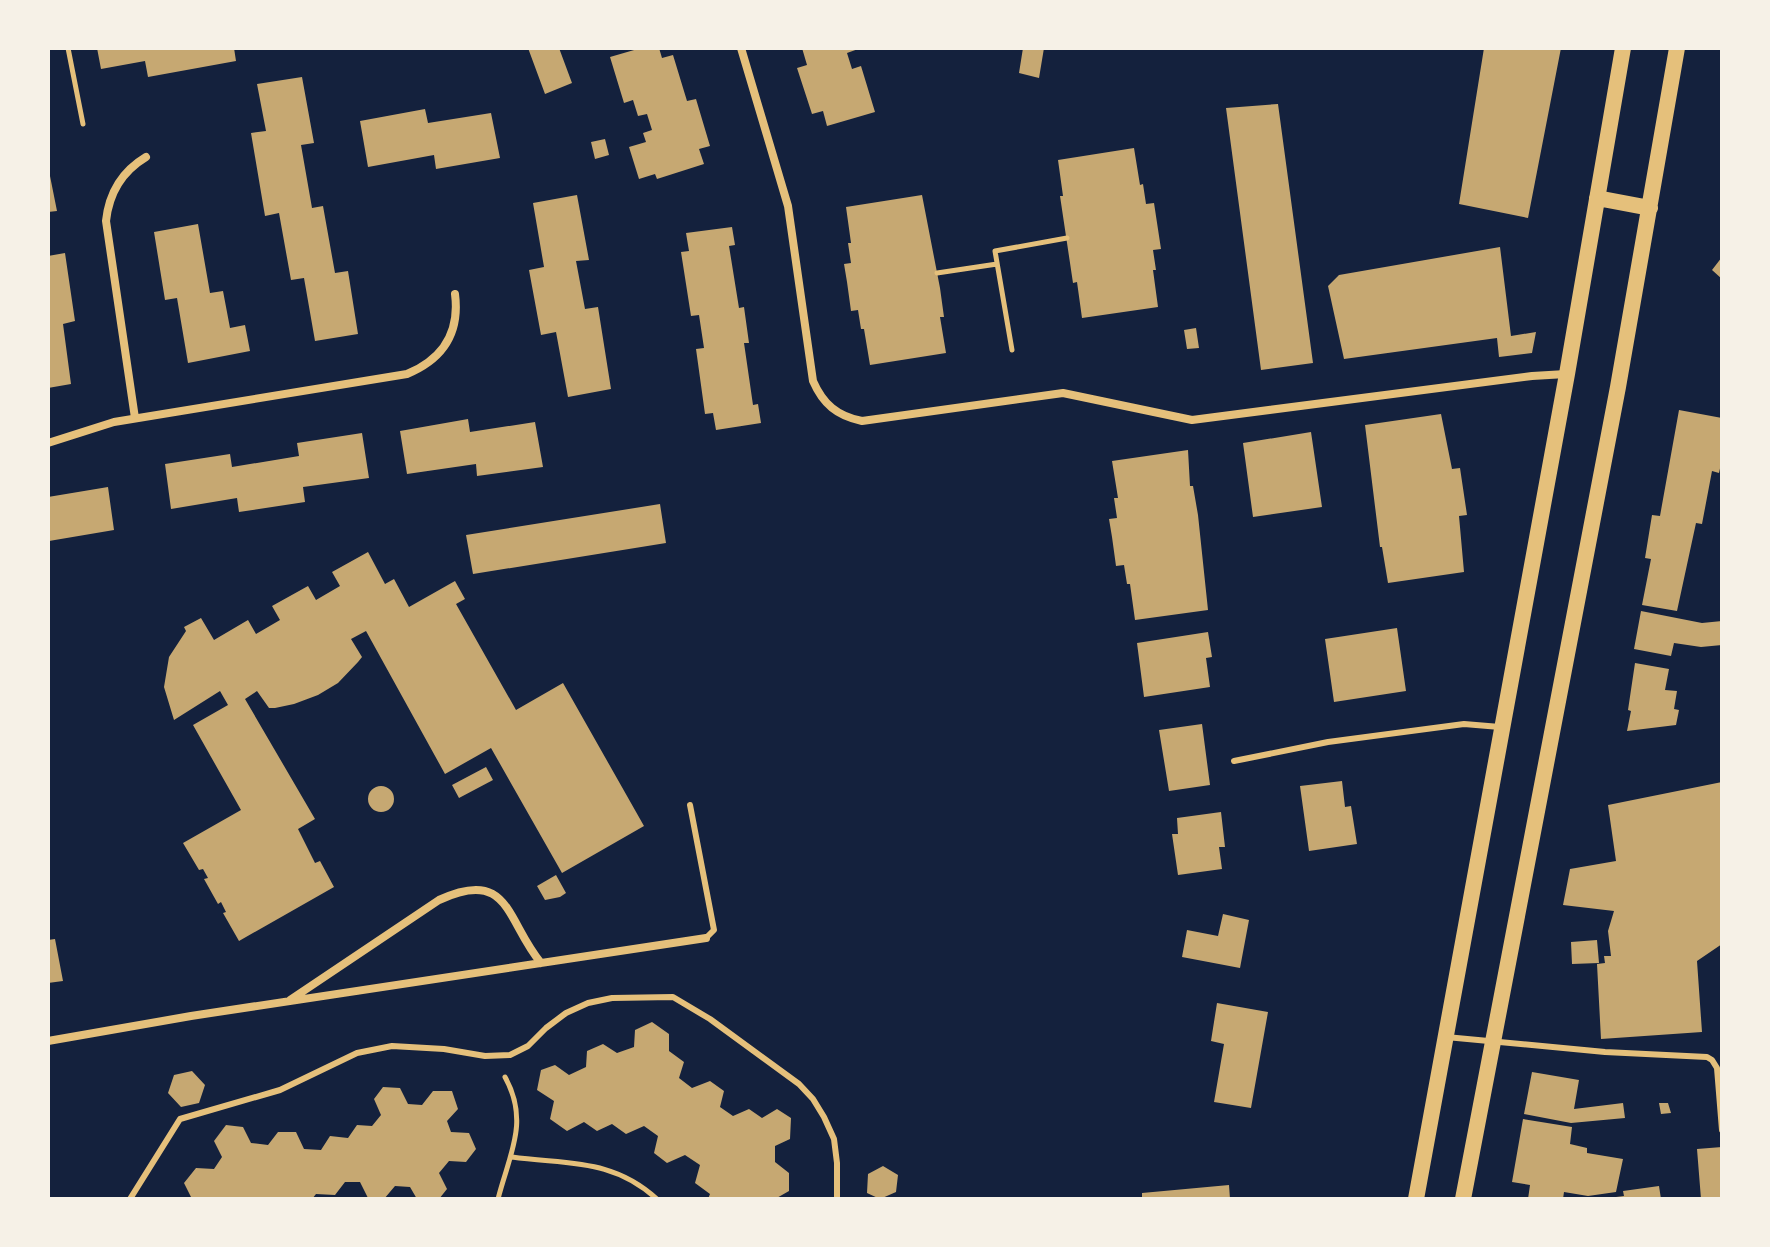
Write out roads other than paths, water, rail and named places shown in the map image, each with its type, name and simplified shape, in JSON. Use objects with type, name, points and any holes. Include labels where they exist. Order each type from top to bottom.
[{"type":"main road","points":[[1416,1199],[1567,374],[1623,48]]},
{"type":"main road","points":[[1463,1199],[1618,387],[1677,48]]},
{"type":"main road","points":[[1597,198],[1650,208]]},
{"type":"street","points":[[741,48],[788,206],[813,381],[830,408],[850,419],[862,421],[1063,393],[1192,420],[1567,374]]},
{"type":"street","points":[[135,418],[106,221],[111,195],[117,184],[134,164],[146,157]]},
{"type":"street","points":[[48,443],[114,422],[407,374],[438,357],[449,343],[457,310],[455,294]]},
{"type":"street","points":[[286,1002],[439,900],[466,889],[479,889],[502,900],[530,950],[541,963]]},
{"type":"street","points":[[48,1041],[706,938]]},
{"type":"lane","points":[[1234,761],[1328,742],[1464,724],[1502,728]]},
{"type":"lane","points":[[690,805],[714,930],[706,938]]},
{"type":"lane","points":[[130,1199],[180,1119],[280,1090],[357,1053],[392,1046],[510,1055],[528,1046],[566,1013],[588,1003],[623,997],[673,997],[799,1084],[813,1099],[834,1139],[837,1199]]},
{"type":"lane","points":[[1446,1037],[1707,1057],[1717,1068],[1722,1130]]}]
